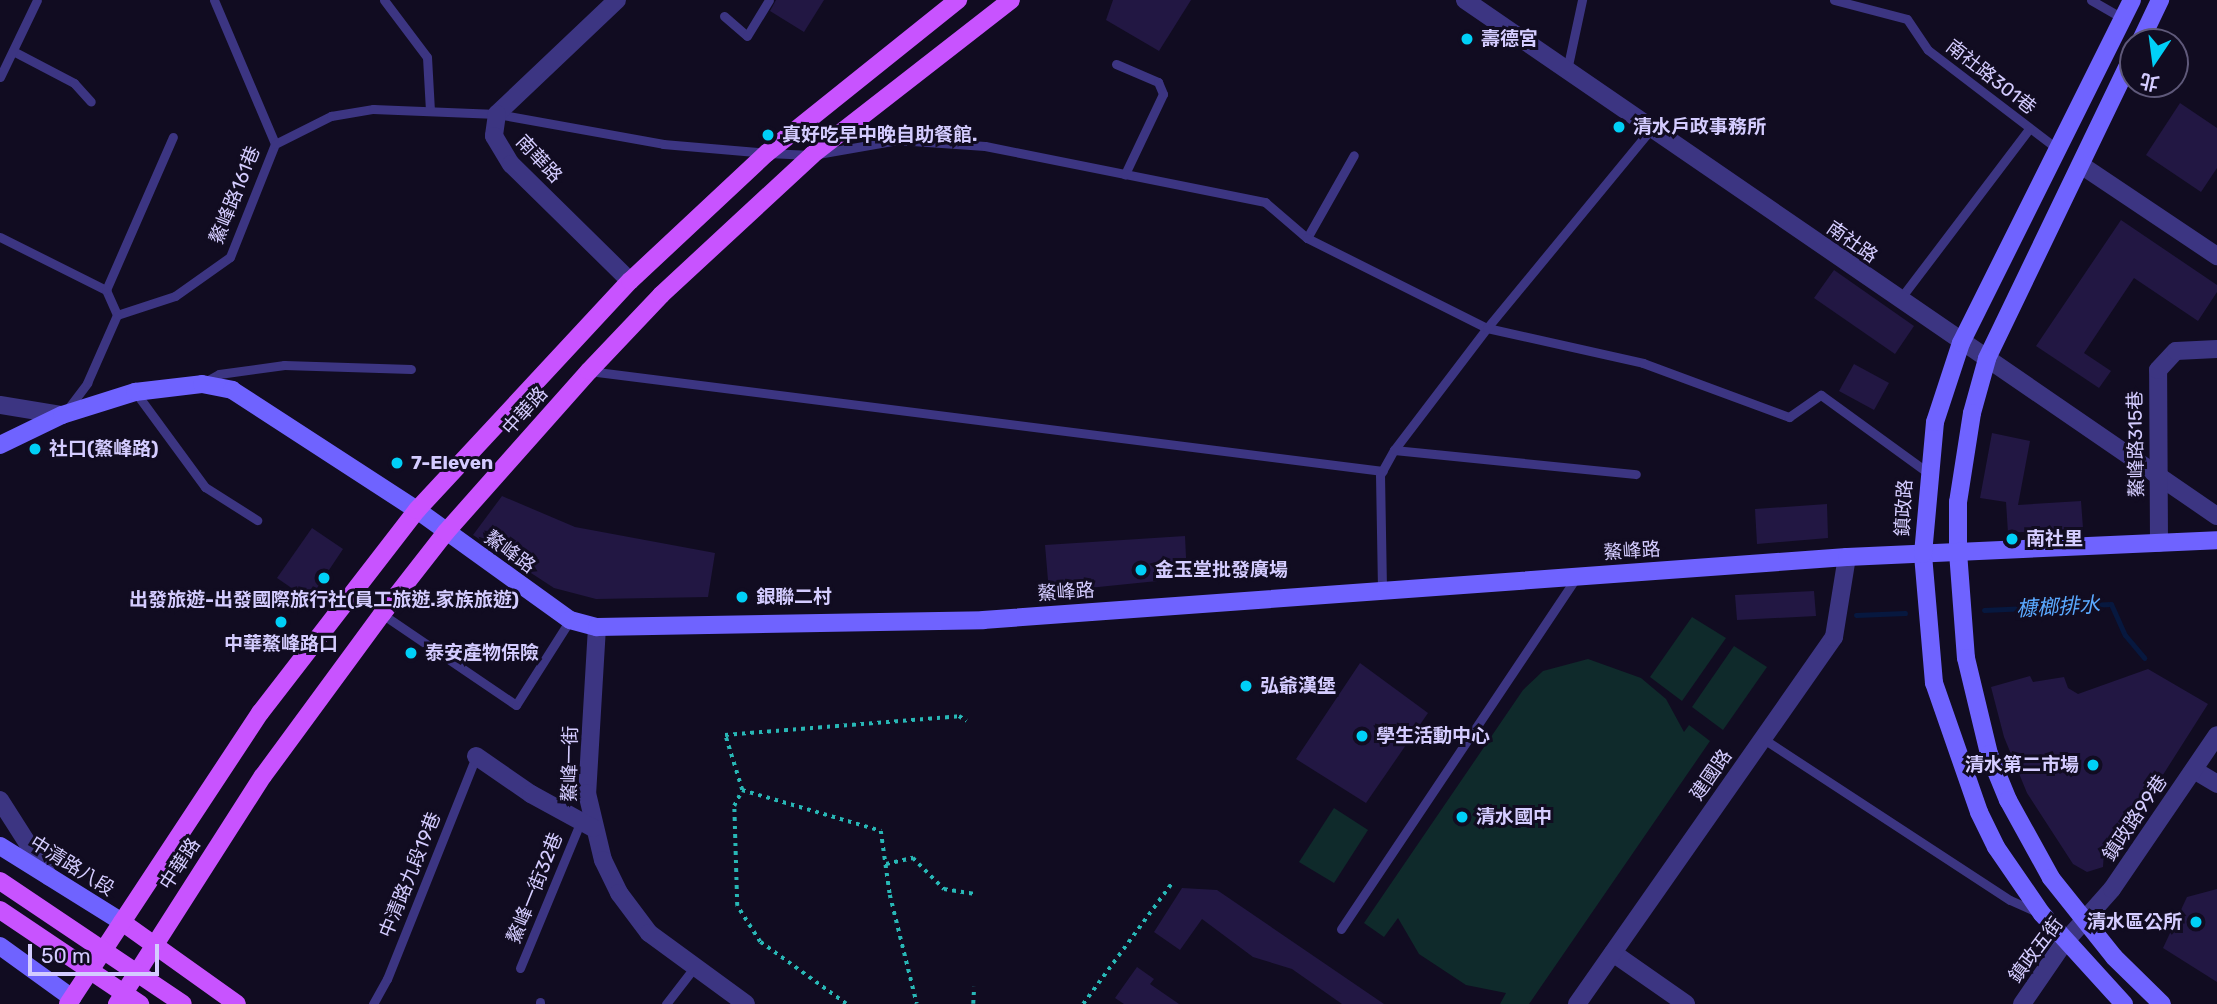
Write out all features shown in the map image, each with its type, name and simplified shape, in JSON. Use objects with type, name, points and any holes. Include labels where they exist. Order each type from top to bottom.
[{"type":"main road","name":"中華路","points":[[74,1002],[122,922],[260,713],[417,510],[630,281],[767,153],[958,0]]},
{"type":"main road","name":"中華路","points":[[117,1004],[263,776],[382,614],[446,532],[589,371],[661,295],[812,155],[1012,0]]},
{"type":"main road","points":[[0,881],[183,1004]]},
{"type":"main road","points":[[0,910],[140,1004]]},
{"type":"main road","points":[[122,922],[152,946],[237,1004]]},
{"type":"street","points":[[497,114],[617,0]]},
{"type":"street","name":"南社路","points":[[1465,0],[1961,343],[2217,516]]},
{"type":"street","name":"鎮政路","points":[[2124,1004],[2064,943],[1996,847],[1957,757],[1934,682],[1923,554],[1927,472],[1936,422],[1961,343],[2132,0]]},
{"type":"street","points":[[2147,28],[2160,0]]},
{"type":"street","points":[[2119,85],[1987,359],[1972,413],[1958,502],[1958,552],[1966,658],[1989,754],[2026,838],[2084,921],[2162,1004]]},
{"type":"street","name":"南華路","points":[[497,114],[494,136],[505,157],[630,281]]},
{"type":"street","points":[[2081,165],[2217,256]]},
{"type":"street","name":"鰲峰路315巷","points":[[2159,543],[2158,370],[2176,351],[2217,349]]},
{"type":"street","name":"鰲峰路","points":[[0,446],[62,415],[135,392],[202,384],[232,390],[257,403],[417,510],[570,620],[597,627],[983,620],[1847,557],[2217,540]]},
{"type":"street","points":[[0,405],[62,415]]},
{"type":"street","name":"建國路","points":[[1577,1004],[1834,637],[1847,557]]},
{"type":"street","name":"鰲峰一街","points":[[597,627],[587,825],[619,893],[649,933],[693,969],[746,1004]]},
{"type":"street","name":"鎮政路99巷","points":[[2084,921],[2112,889],[2217,735]]},
{"type":"street","points":[[476,756],[587,825]]},
{"type":"street","points":[[2194,769],[2217,784]]},
{"type":"street","points":[[0,800],[49,877]]},
{"type":"street","name":"中清路八段","points":[[0,846],[122,922]]},
{"type":"street","name":"鎮政五街","points":[[2022,1004],[2064,943],[2084,921]]},
{"type":"street","points":[[0,946],[74,1002]]},
{"type":"street","points":[[1613,953],[1686,1004]]},
{"type":"lane","points":[[0,77],[37,0]]},
{"type":"lane","points":[[384,0],[427,57],[430,111]]},
{"type":"lane","points":[[724,16],[747,36],[769,0]]},
{"type":"lane","points":[[1566,71],[1582,0]]},
{"type":"lane","name":"南社路301巷","points":[[1834,0],[1907,19],[1928,50],[2056,148]]},
{"type":"lane","points":[[2091,0],[2122,18]]},
{"type":"lane","name":"鰲峰路161巷","points":[[215,1],[275,144]]},
{"type":"lane","points":[[13,51],[74,83],[91,102]]},
{"type":"lane","points":[[1116,64],[1158,82],[1163,94],[1125,174]]},
{"type":"lane","name":"鰲峰路161巷","points":[[117,315],[175,296],[230,257],[275,144],[331,116],[373,109],[497,114],[663,144],[767,153],[812,155],[898,140],[985,146],[1265,202],[1307,238],[1487,328],[1643,363],[1789,417],[1821,395],[1927,472]]},
{"type":"lane","points":[[1382,589],[1383,471],[1394,450],[1487,328],[1651,129]]},
{"type":"lane","points":[[1899,300],[2029,129]]},
{"type":"lane","points":[[106,290],[173,137]]},
{"type":"lane","points":[[1307,238],[1354,155]]},
{"type":"lane","points":[[0,237],[106,290],[117,315],[87,383],[62,415]]},
{"type":"lane","points":[[202,384],[219,374],[284,365],[411,369]]},
{"type":"lane","points":[[589,371],[1383,471]]},
{"type":"lane","points":[[135,392],[205,487],[257,520]]},
{"type":"lane","points":[[1394,450],[1636,474]]},
{"type":"lane","points":[[1341,929],[1577,577]]},
{"type":"lane","points":[[382,614],[516,705],[570,620]]},
{"type":"lane","points":[[1762,738],[2010,900],[2042,914]]},
{"type":"lane","name":"中清路九段19巷","points":[[373,1004],[387,979],[476,756]]},
{"type":"lane","name":"鰲峰一街32巷","points":[[520,968],[587,825]]},
{"type":"lane","points":[[666,1004],[693,969]]},
{"type":"path","points":[[846,1004],[760,942],[737,906],[734,806],[742,790],[725,735],[959,716],[967,721]]},
{"type":"path","points":[[742,790],[881,831],[917,1004]]},
{"type":"path","points":[[886,864],[914,858],[944,890],[977,894]]},
{"type":"path","points":[[1083,1004],[1171,884]]},
{"type":"path","points":[[973,1004],[974,987]]},
{"type":"green space","points":[[1692,617],[1726,638],[1682,701],[1650,677]]},
{"type":"green space","points":[[1734,646],[1767,667],[1723,730],[1692,707]]},
{"type":"green space","points":[[1588,659],[1641,678],[1666,699],[1684,732],[1689,725],[1710,741],[1529,1004],[1500,1004],[1506,993],[1466,985],[1419,954],[1398,918],[1384,937],[1364,923],[1523,690],[1543,671]]},
{"type":"green space","points":[[1334,808],[1368,830],[1334,883],[1299,862]]},
{"type":"building","points":[[776,0],[824,0],[804,32],[770,11]]},
{"type":"building","points":[[1113,0],[1191,0],[1159,51],[1106,20]]},
{"type":"building","points":[[2180,103],[2217,128],[2217,168],[2201,192],[2146,155]]},
{"type":"building","points":[[2121,220],[2217,285],[2217,292],[2198,321],[2134,278],[2084,353],[2111,371],[2099,388],[2036,346]]},
{"type":"building","points":[[1834,270],[1914,326],[1895,354],[1814,298]]},
{"type":"building","points":[[1854,364],[1889,383],[1874,410],[1839,391]]},
{"type":"building","points":[[1992,433],[2030,441],[2018,505],[2081,501],[2083,528],[2008,533],[2006,502],[1980,498]]},
{"type":"building","points":[[502,496],[575,527],[715,553],[708,597],[596,599],[554,588],[473,535]]},
{"type":"building","points":[[1827,504],[1828,538],[1757,544],[1755,509]]},
{"type":"building","points":[[312,528],[343,549],[309,600],[277,578]]},
{"type":"building","points":[[1185,536],[1187,578],[1049,592],[1045,545]]},
{"type":"building","points":[[1814,591],[1816,616],[1737,620],[1735,595]]},
{"type":"building","name":"學生活動中心","points":[[1360,663],[1428,713],[1366,803],[1296,759]]},
{"type":"building","name":"清水第二市場","points":[[2148,669],[2208,704],[2126,833],[2121,830],[2104,852],[2103,867],[2087,872],[2073,864],[2027,793],[2004,737],[1991,687],[2030,676],[2033,682],[2064,677],[2068,688],[2078,694]]},
{"type":"building","points":[[1182,888],[1217,890],[1384,1004],[1342,1004],[1292,969],[1253,957],[1202,919],[1180,950],[1154,932]]},
{"type":"building","name":"清水區公所","points":[[2217,889],[2217,982],[2163,948],[2187,897]]},
{"type":"building","points":[[1137,967],[1154,979],[1150,984],[1179,1004],[1124,1004],[1115,998]]},
{"type":"waterway","name":"槺榔排水","points":[[1984,610],[2111,604],[2125,635],[2144,658]]},
{"type":"waterway","name":"槺榔排水","points":[[1856,615],[1905,613]]},
{"type":"place","name":"壽德宮","points":[[1467,39]]},
{"type":"place","name":"清水戶政事務所","points":[[1619,127]]},
{"type":"place","name":"真好吃早中晚自助餐館.","points":[[768,135]]},
{"type":"place","name":"社口(鰲峰路)","points":[[35,449]]},
{"type":"place","name":"7-Eleven","points":[[397,463]]},
{"type":"place","name":"南社里","points":[[2012,539]]},
{"type":"place","name":"金玉堂批發廣場","points":[[1141,570]]},
{"type":"place","name":"出發旅遊-出發國際旅行社(員工旅遊.家族旅遊)","points":[[324,578]]},
{"type":"place","name":"銀聯二村","points":[[742,597]]},
{"type":"place","name":"中華鰲峰路口","points":[[281,622]]},
{"type":"place","name":"泰安產物保險","points":[[411,653]]},
{"type":"place","name":"弘爺漢堡","points":[[1246,686]]},
{"type":"place","name":"學生活動中心","points":[[1362,736]]},
{"type":"place","name":"清水第二市場","points":[[2093,765]]},
{"type":"place","name":"清水國中","points":[[1462,817]]},
{"type":"place","name":"清水區公所","points":[[2196,922]]}]
